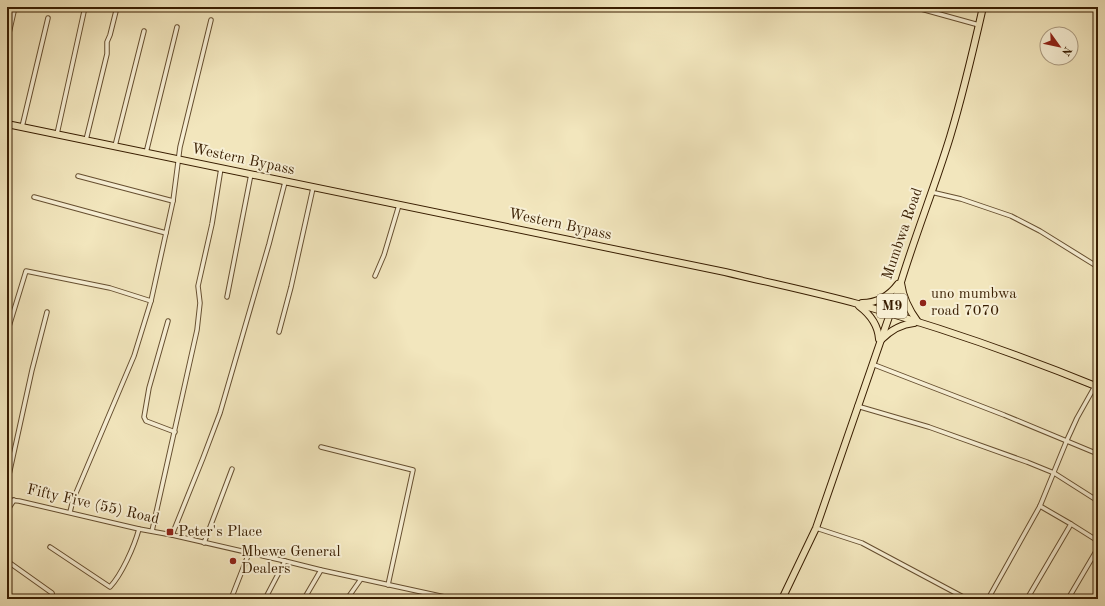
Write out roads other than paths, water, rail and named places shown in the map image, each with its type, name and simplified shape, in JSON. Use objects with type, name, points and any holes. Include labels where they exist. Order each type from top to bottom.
[{"type":"main road","name":"Mumbwa Road","points":[[782,599],[816,528],[901,282],[913,242],[950,137],[984,7]]},
{"type":"main road","name":"Western Bypass","points":[[7,124],[725,272],[890,313],[1020,357],[1096,387]]},
{"type":"main road","points":[[856,304],[870,303],[882,299],[892,292],[901,282]]},
{"type":"main road","points":[[880,342],[893,330],[901,326],[918,322],[904,299],[901,282]]},
{"type":"main road","points":[[856,304],[866,311],[873,320],[878,331],[880,342]]},
{"type":"street","points":[[7,42],[15,7]]},
{"type":"street","points":[[57,134],[85,7]]},
{"type":"street","points":[[86,140],[107,54],[107,42],[117,7]]},
{"type":"street","points":[[914,7],[979,25]]},
{"type":"street","points":[[22,127],[48,18]]},
{"type":"street","points":[[70,512],[134,356],[151,301],[173,201],[178,159],[211,20]]},
{"type":"street","points":[[146,152],[177,27]]},
{"type":"street","points":[[115,146],[144,31]]},
{"type":"street","points":[[152,531],[197,330],[200,303],[198,286],[212,224],[221,168]]},
{"type":"street","points":[[227,297],[251,174]]},
{"type":"street","points":[[78,176],[173,201]]},
{"type":"street","points":[[172,535],[220,413],[269,244],[285,182]]},
{"type":"street","points":[[279,332],[291,287],[313,188]]},
{"type":"street","points":[[931,192],[1011,216],[1040,231],[1098,267]]},
{"type":"street","points":[[34,197],[166,233]]},
{"type":"street","points":[[375,276],[384,255],[399,205]]},
{"type":"street","points":[[7,333],[26,271],[110,288],[151,301]]},
{"type":"street","points":[[7,484],[32,370],[47,312]]},
{"type":"street","points":[[168,321],[149,388],[144,417],[146,421],[175,432]]},
{"type":"street","points":[[872,364],[1067,440],[1098,454]]},
{"type":"street","points":[[988,599],[1040,506],[1077,418],[1096,387]]},
{"type":"street","points":[[857,406],[929,427],[1054,473],[1098,501]]},
{"type":"street","points":[[321,447],[412,470],[388,584]]},
{"type":"street","points":[[204,542],[232,469]]},
{"type":"street","points":[[7,491],[10,500],[7,512]]},
{"type":"street","name":"Fifty Five (55) Road","points":[[10,500],[70,512],[139,529],[204,542],[454,599]]},
{"type":"street","points":[[1040,506],[1098,541]]},
{"type":"street","points":[[1027,599],[1071,524]]},
{"type":"street","points":[[816,528],[862,543],[967,599]]},
{"type":"street","points":[[50,547],[110,587],[128,558],[139,529]]},
{"type":"street","points":[[1068,599],[1098,548]]},
{"type":"street","points":[[231,599],[249,553]]},
{"type":"street","points":[[7,561],[52,593],[52,598],[61,597],[64,599]]},
{"type":"street","points":[[265,599],[285,561]]},
{"type":"street","points":[[304,599],[322,570]]},
{"type":"street","points":[[346,599],[361,579]]},
{"type":"street","points":[[7,595],[10,599]]},
{"type":"place","name":"uno mumbwa road 7070","points":[[923,303]]},
{"type":"place","name":"Peter's Place","points":[[170,532]]},
{"type":"place","name":"Mbewe General Dealers","points":[[233,561]]}]
